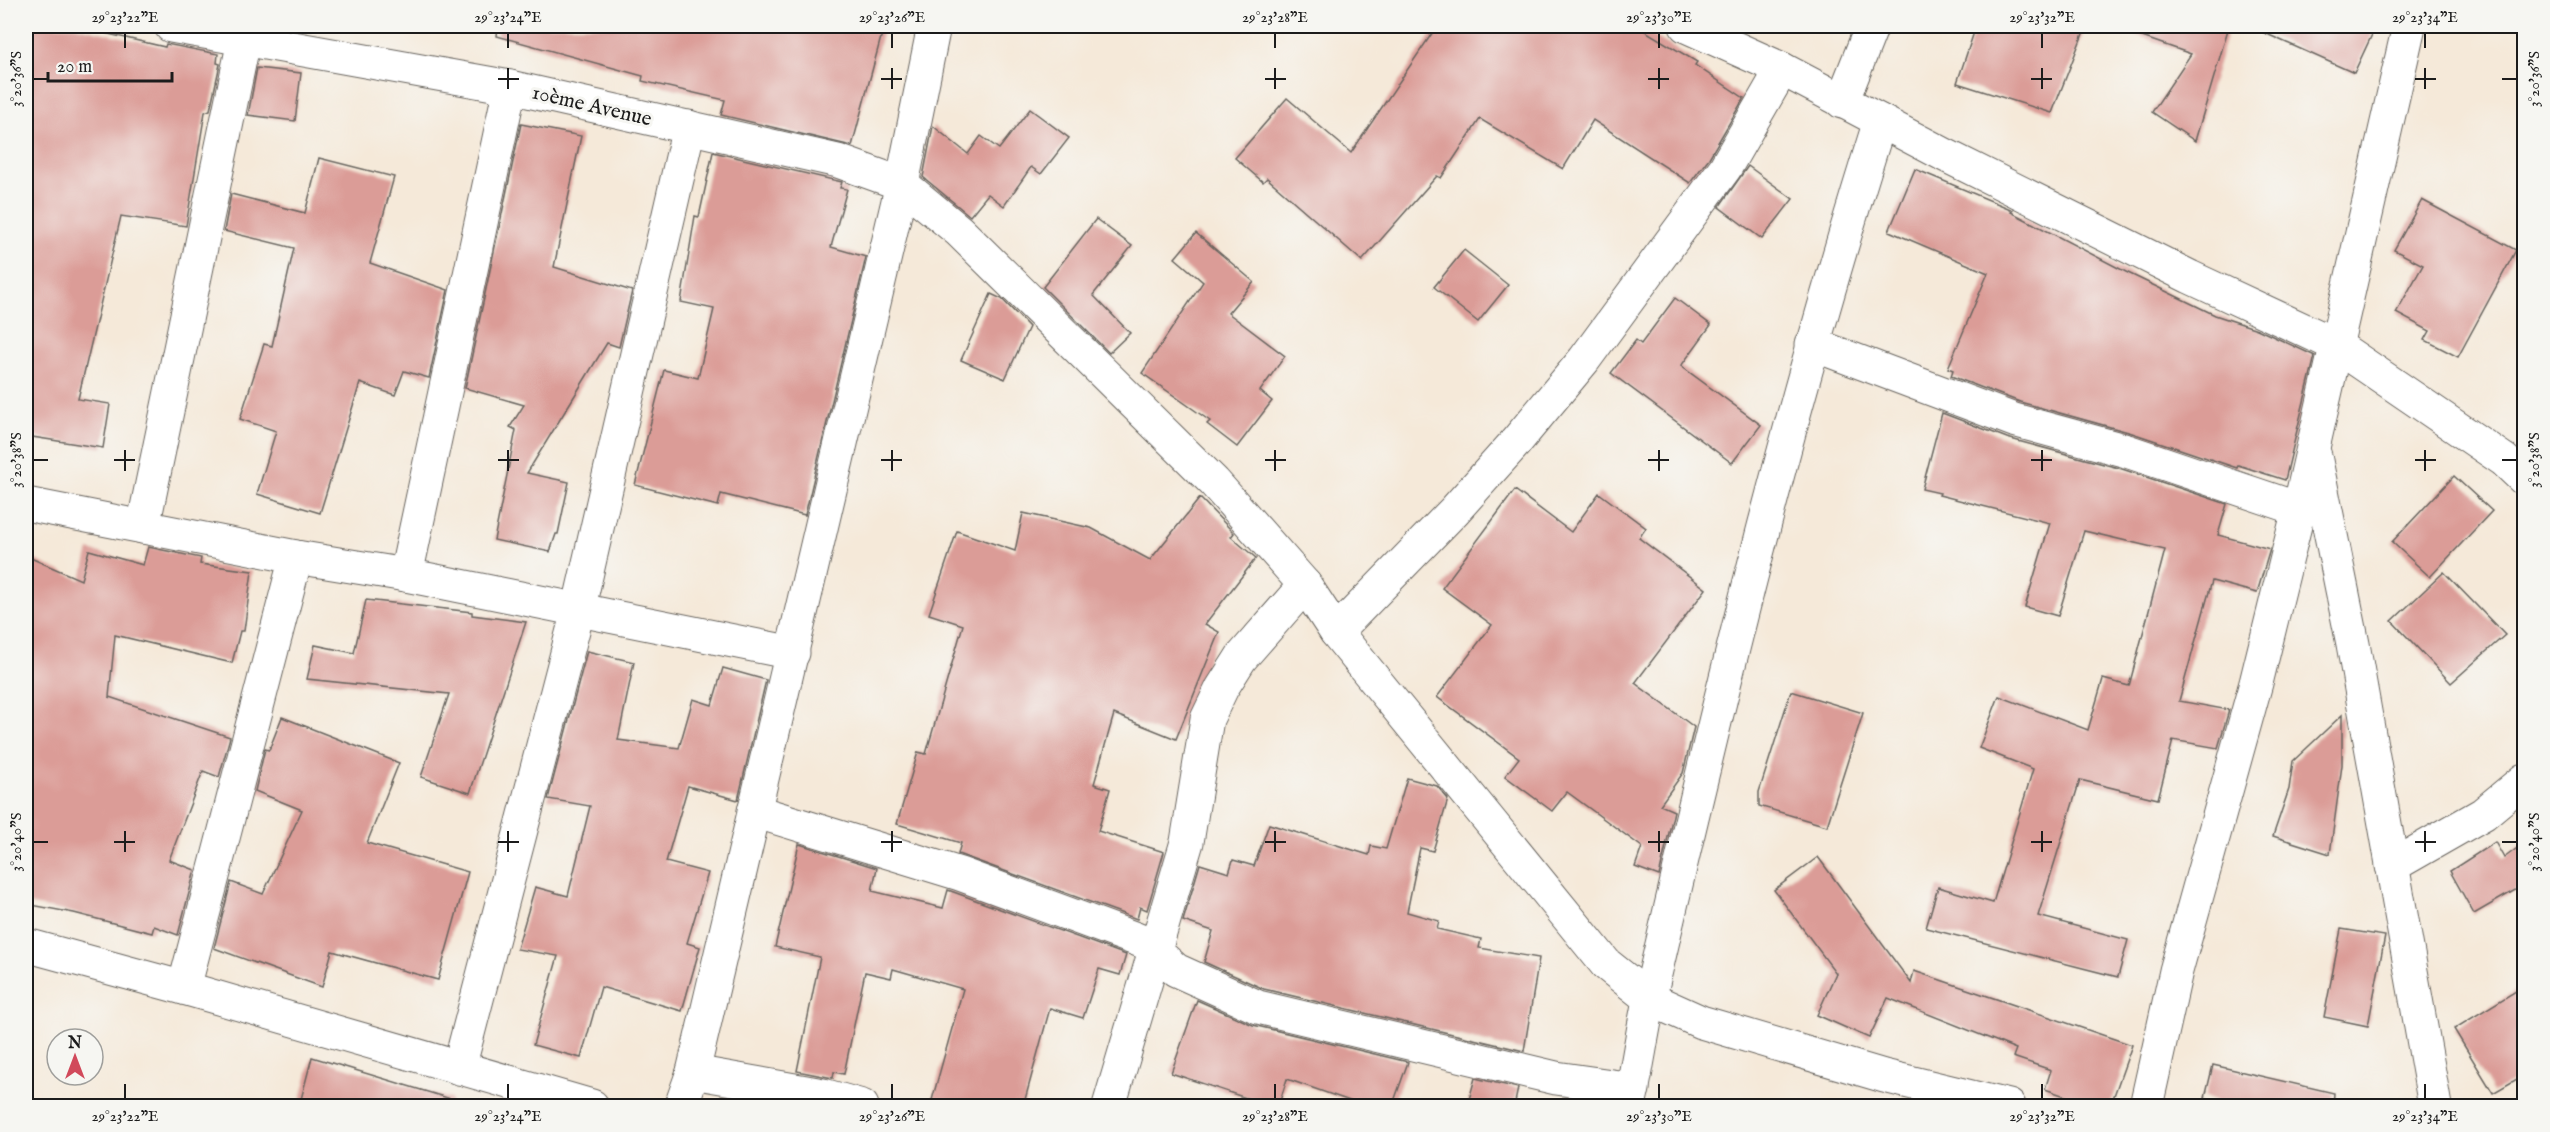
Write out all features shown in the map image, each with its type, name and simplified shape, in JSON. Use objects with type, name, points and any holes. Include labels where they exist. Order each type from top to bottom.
[{"type":"street","name":"10ème Avenue","points":[[171,26],[510,87],[838,161],[902,184],[959,231],[1197,466],[1305,585],[1336,632],[1606,964],[1650,999],[1701,1022],[1884,1076],[2009,1107]]},
{"type":"street","points":[[681,1107],[693,1072],[793,653],[902,184],[934,26]]},
{"type":"street","points":[[1686,26],[1782,69],[1842,102],[2190,277],[2334,344],[2504,460],[2524,479]]},
{"type":"street","points":[[1842,102],[1872,26]]},
{"type":"street","points":[[2146,1107],[2176,971],[2256,683],[2299,508],[2334,344],[2409,26]]},
{"type":"street","points":[[143,527],[244,40]]},
{"type":"street","points":[[1336,632],[1454,511],[1515,443],[1584,360],[1725,168],[1782,69]]},
{"type":"street","points":[[406,575],[510,87]]},
{"type":"street","points":[[754,811],[960,874],[1146,943],[1176,970],[1258,1007],[1631,1098],[1650,999],[1754,570],[1812,344],[1880,121]]},
{"type":"street","points":[[459,1068],[578,611],[689,128]]},
{"type":"street","points":[[1812,344],[2013,420],[2127,451],[2299,508]]},
{"type":"street","points":[[2313,445],[2353,644],[2435,1107]]},
{"type":"street","points":[[26,504],[296,557],[406,575],[793,653]]},
{"type":"street","points":[[184,988],[296,557]]},
{"type":"street","points":[[1110,1107],[1187,842],[1208,719],[1222,688],[1241,658],[1305,585]]},
{"type":"street","points":[[2392,866],[2483,814],[2524,780]]},
{"type":"street","points":[[26,945],[184,988],[592,1107]]},
{"type":"street","points":[[693,1072],[823,1095],[862,1107]]},
{"type":"building","points":[[26,26],[74,26],[165,47],[166,44],[218,54],[217,63],[220,64],[210,110],[205,112],[186,226],[121,216],[78,399],[110,404],[103,448],[26,436]]},
{"type":"building","points":[[498,26],[884,26],[852,146],[721,115],[725,100],[642,81],[643,76],[497,36]]},
{"type":"building","points":[[1437,26],[1637,26],[1697,62],[1695,65],[1744,98],[1709,158],[1690,183],[1593,120],[1563,169],[1480,119],[1441,178],[1437,176],[1362,261],[1267,178],[1263,182],[1235,158],[1287,98],[1351,153]]},
{"type":"building","points":[[1976,26],[2086,26],[2052,113],[1957,83]]},
{"type":"building","points":[[2126,26],[2229,26],[2195,141],[2152,112],[2191,54],[2125,31]]},
{"type":"building","points":[[2249,26],[2376,26],[2354,73]]},
{"type":"building","points":[[257,68],[301,73],[295,121],[248,115]]},
{"type":"building","points":[[1030,109],[1069,138],[1041,174],[1031,167],[1004,206],[988,194],[970,216],[923,177],[933,126],[968,154],[981,136],[999,149]]},
{"type":"building","points":[[521,124],[581,136],[554,267],[632,291],[619,347],[607,343],[527,473],[569,482],[558,534],[556,534],[550,552],[494,540],[516,430],[510,427],[524,405],[465,388]]},
{"type":"building","points":[[713,152],[842,182],[840,188],[847,189],[831,247],[866,257],[805,515],[721,494],[718,506],[635,485],[664,370],[698,378],[714,309],[681,302],[695,216],[699,217]]},
{"type":"building","points":[[319,158],[394,177],[370,263],[448,290],[429,378],[404,371],[395,395],[360,383],[320,513],[257,494],[276,431],[240,419],[264,344],[272,346],[294,248],[224,231],[231,194],[305,213]]},
{"type":"building","points":[[1748,166],[1793,199],[1762,239],[1719,207]]},
{"type":"building","points":[[1915,169],[2013,210],[2011,212],[2126,272],[2215,315],[2257,329],[2315,356],[2285,480],[2238,465],[2237,468],[2132,433],[2020,402],[1951,376],[1953,370],[1948,368],[1988,273],[1889,231]]},
{"type":"building","points":[[2422,200],[2516,250],[2458,357],[2425,340],[2430,331],[2396,313],[2423,265],[2394,250]]},
{"type":"building","points":[[1096,219],[1132,246],[1093,295],[1130,333],[1109,353],[1043,287]]},
{"type":"building","points":[[1196,233],[1254,282],[1228,313],[1285,356],[1260,391],[1272,401],[1237,447],[1207,424],[1210,421],[1142,373],[1203,282],[1175,258]]},
{"type":"building","points":[[1464,250],[1508,285],[1478,322],[1434,287]]},
{"type":"building","points":[[991,294],[1002,299],[1029,327],[1005,379],[961,360]]},
{"type":"building","points":[[1675,298],[1711,325],[1681,366],[1761,425],[1732,463],[1611,373],[1636,340],[1641,344]]},
{"type":"building","points":[[1942,413],[2007,438],[2122,469],[2227,504],[2218,535],[2270,549],[2257,593],[2212,581],[2179,701],[2229,710],[2218,748],[2173,740],[2158,799],[2080,780],[2038,916],[2128,940],[2118,977],[1926,928],[1938,887],[1993,903],[2033,769],[1979,748],[1999,696],[2088,730],[2103,679],[2129,686],[2165,550],[2084,531],[2058,616],[2025,607],[2050,523],[1922,489]]},
{"type":"building","points":[[2454,476],[2492,511],[2430,577],[2392,542]]},
{"type":"building","points":[[1515,490],[1571,532],[1599,493],[1646,528],[1639,538],[1706,589],[1635,683],[1694,727],[1683,773],[1660,805],[1674,811],[1659,876],[1635,867],[1642,847],[1567,792],[1552,811],[1505,776],[1519,758],[1437,697],[1492,625],[1442,588]]},
{"type":"building","points":[[1200,498],[1234,533],[1231,537],[1256,558],[1205,624],[1219,632],[1176,739],[1114,714],[1094,784],[1110,789],[1098,831],[1164,852],[1147,910],[1140,907],[1137,919],[958,854],[961,843],[897,824],[918,752],[926,754],[963,625],[929,614],[957,531],[1015,551],[1023,513],[1091,528],[1150,560]]},
{"type":"building","points":[[148,547],[201,558],[200,564],[252,571],[244,631],[240,631],[232,663],[115,635],[109,697],[230,737],[219,777],[203,771],[169,860],[195,870],[178,935],[154,926],[152,933],[74,913],[26,904],[26,556],[81,580],[89,550],[143,565]]},
{"type":"building","points":[[2444,572],[2505,635],[2451,683],[2392,621]]},
{"type":"building","points":[[366,600],[472,612],[472,615],[526,622],[470,793],[421,777],[449,694],[307,679],[315,645],[354,653]]},
{"type":"building","points":[[587,651],[634,662],[618,740],[679,748],[693,699],[712,705],[723,668],[766,680],[738,800],[688,786],[666,862],[708,873],[687,943],[700,947],[682,1011],[601,987],[581,1058],[533,1045],[558,956],[517,949],[535,887],[568,896],[590,806],[548,799]]},
{"type":"building","points":[[1791,691],[1863,713],[1827,826],[1759,806],[1759,792]]},
{"type":"building","points":[[2342,715],[2342,765],[2330,854],[2273,836],[2289,789],[2293,761]]},
{"type":"building","points":[[282,717],[399,763],[367,843],[468,872],[438,980],[332,951],[322,987],[214,948],[231,882],[263,894],[302,810],[255,791],[265,749],[269,750]]},
{"type":"building","points":[[1407,778],[1437,786],[1448,799],[1433,851],[1420,848],[1407,912],[1439,921],[1437,929],[1481,939],[1479,948],[1539,958],[1524,1051],[1264,989],[1204,962],[1213,931],[1183,921],[1200,864],[1229,873],[1233,860],[1254,866],[1269,824],[1369,855],[1371,846],[1386,849]]},
{"type":"building","points":[[2495,842],[2504,858],[2524,843],[2524,885],[2474,914],[2450,871]]},
{"type":"building","points":[[799,844],[877,868],[872,891],[943,908],[948,890],[1126,955],[1120,975],[1099,969],[1083,1018],[1050,1008],[1023,1107],[954,1107],[932,1100],[963,989],[893,969],[891,978],[865,972],[844,1074],[834,1072],[833,1078],[797,1071],[820,957],[775,947]]},
{"type":"building","points":[[1818,857],[1911,983],[1914,971],[2132,1045],[2110,1107],[2096,1107],[2045,1089],[2051,1070],[2013,1057],[2016,1049],[1888,998],[1869,1038],[1817,1015],[1836,973],[1774,890]]},
{"type":"building","points":[[2341,929],[2385,936],[2368,1026],[2324,1017]]},
{"type":"building","points":[[2524,986],[2524,1075],[2493,1093],[2454,1029]]},
{"type":"building","points":[[1197,1000],[1253,1025],[1408,1062],[1392,1107],[1367,1107],[1287,1079],[1278,1107],[1273,1107],[1171,1073]]},
{"type":"building","points":[[312,1057],[451,1099],[450,1107],[299,1107]]},
{"type":"building","points":[[2213,1065],[2334,1093],[2333,1107],[2215,1107],[2216,1100],[2205,1098]]},
{"type":"building","points":[[1475,1078],[1518,1088],[1514,1107],[1467,1107]]}]
